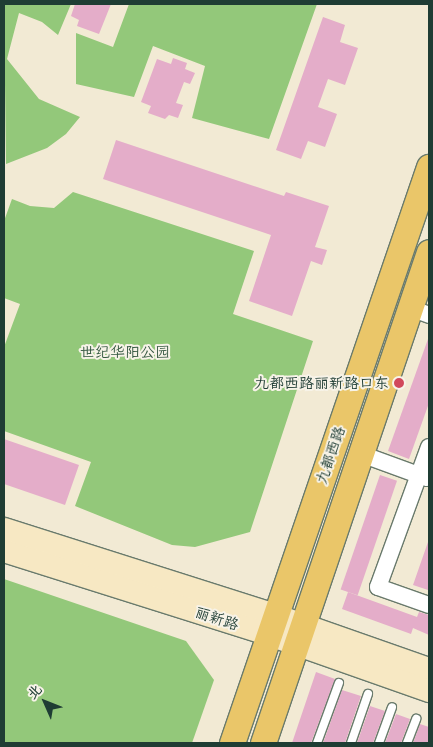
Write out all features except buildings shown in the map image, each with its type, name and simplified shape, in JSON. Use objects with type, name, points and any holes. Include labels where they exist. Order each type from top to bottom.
[{"type":"main road","name":"九都西路","points":[[232,743],[429,167]]},
{"type":"main road","name":"九都西路","points":[[263,743],[361,454],[420,311],[429,252]]},
{"type":"main road","name":"丽新路","points":[[4,529],[299,634],[429,669]]},
{"type":"main road","name":"丽新路","points":[[4,551],[273,625]]},
{"type":"main road","name":"丽新路","points":[[299,634],[429,691]]},
{"type":"street","points":[[429,446],[424,476],[378,587],[429,604]]},
{"type":"street","points":[[361,454],[424,476]]},
{"type":"lane","points":[[318,743],[339,683]]},
{"type":"lane","points":[[351,743],[368,694]]},
{"type":"lane","points":[[379,743],[392,707]]},
{"type":"lane","points":[[407,743],[416,718]]},
{"type":"green space","points":[[4,4],[71,4],[58,35],[42,22],[19,13],[7,59],[39,99],[80,117],[66,134],[47,148],[6,164]]},
{"type":"green space","points":[[129,4],[317,4],[269,139],[192,118],[205,66],[153,46],[134,97],[76,84],[76,33],[113,47]]},
{"type":"green space","name":"世纪华阳公园","points":[[73,192],[254,251],[233,314],[313,341],[250,532],[195,547],[172,545],[75,506],[91,462],[4,431],[4,347],[20,304],[4,298],[4,221],[12,199],[30,206],[54,208]]},
{"type":"green space","points":[[4,579],[186,641],[214,680],[192,743],[4,743]]},
{"type":"place","name":"九都西路丽新路口东","points":[[399,383]]}]
